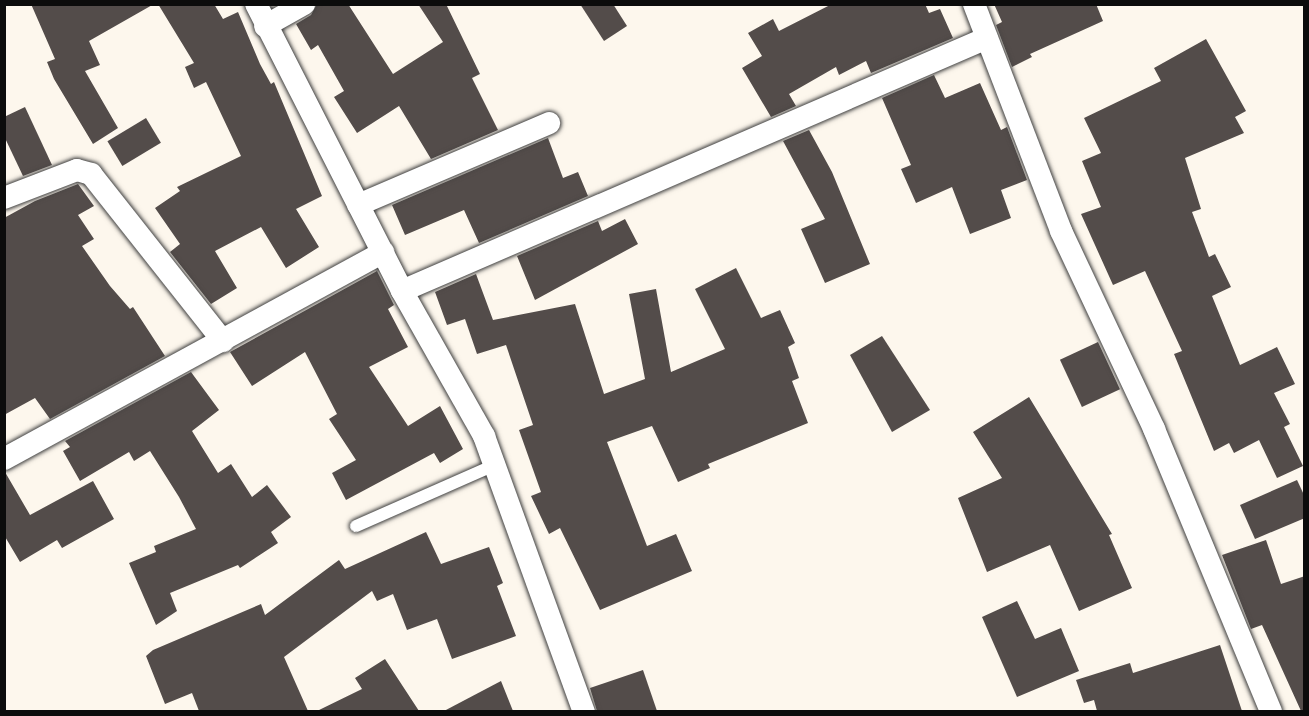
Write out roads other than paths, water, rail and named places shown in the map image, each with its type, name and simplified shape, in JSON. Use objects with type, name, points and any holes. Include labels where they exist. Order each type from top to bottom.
[{"type":"street","points":[[256,4],[265,26],[402,291],[484,436],[584,711]]},
{"type":"street","points":[[265,26],[304,4]]},
{"type":"street","points":[[974,4],[1061,231],[1154,429],[1271,711]]},
{"type":"street","points":[[402,291],[987,38]]},
{"type":"street","points":[[358,205],[549,123]]},
{"type":"street","points":[[4,198],[77,170],[91,174],[223,341]]},
{"type":"street","points":[[4,459],[383,252]]},
{"type":"lane","points":[[356,526],[494,465]]}]
